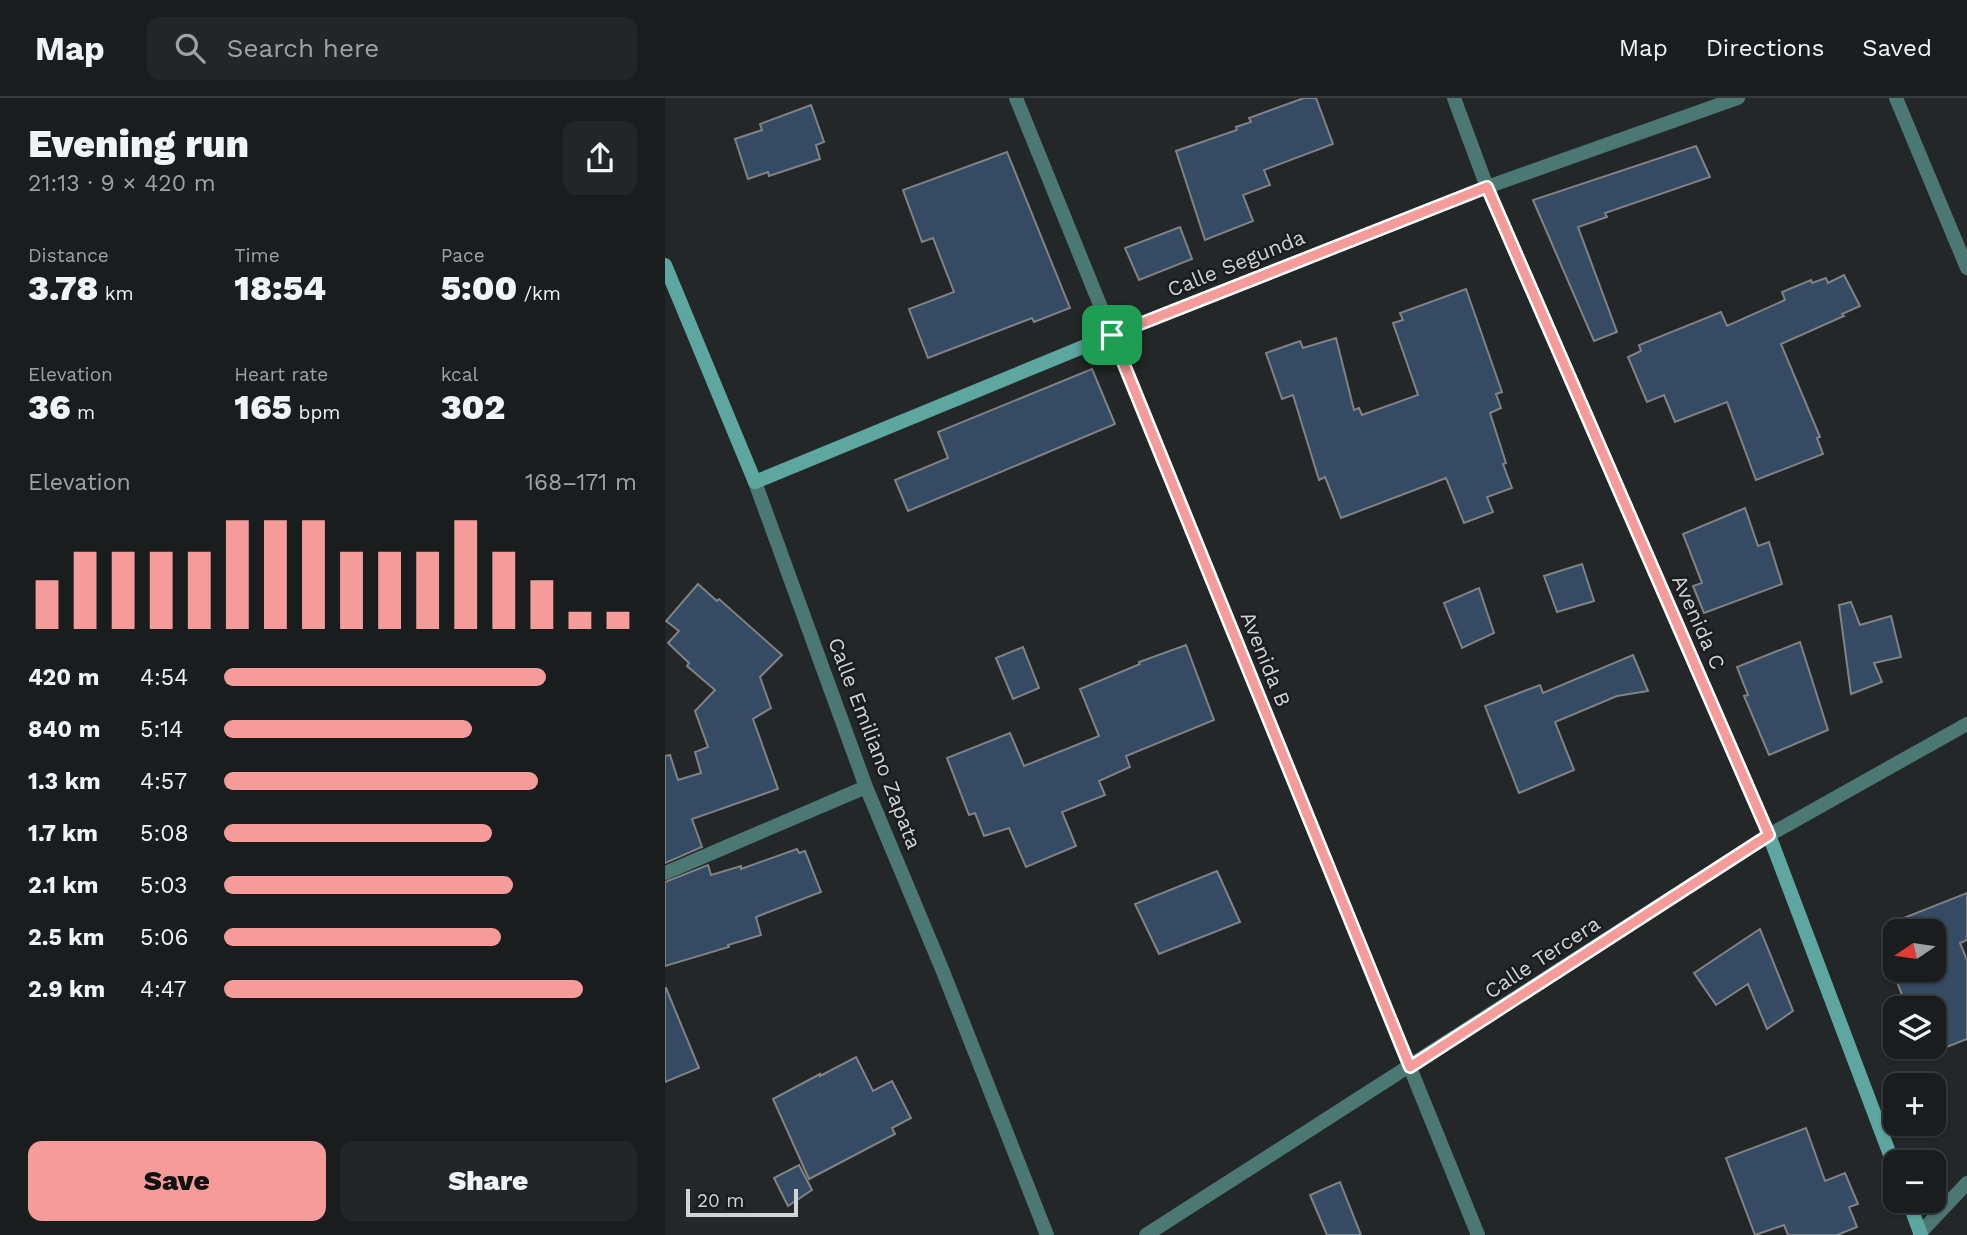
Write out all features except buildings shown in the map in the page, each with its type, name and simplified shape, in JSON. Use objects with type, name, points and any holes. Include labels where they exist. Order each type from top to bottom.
[{"type":"main road","name":"Calle Segunda","points":[[755,482],[1112,335],[1487,187]]},
{"type":"main road","name":"Avenida C","points":[[1487,187],[1769,835],[1888,1150]]},
{"type":"main road","name":"Calle Emiliano Zapata","points":[[665,265],[755,482]]},
{"type":"main road","points":[[1913,1213],[1920,1234]]},
{"type":"street","name":"Avenida B","points":[[1016,98],[1478,1235]]},
{"type":"street","name":"Avenida C","points":[[1454,98],[1487,187]]},
{"type":"street","name":"Calle Segunda","points":[[1487,187],[1738,98]]},
{"type":"street","points":[[1896,98],[1967,268]]},
{"type":"street","name":"Calle Emiliano Zapata","points":[[755,482],[866,787],[1047,1235]]},
{"type":"street","name":"Calle Tercera","points":[[1146,1235],[1769,835],[1967,724]]},
{"type":"street","points":[[665,873],[866,787]]},
{"type":"street","points":[[1920,1234],[1967,1183]]},
{"type":"route","points":[[1487,187],[1769,835],[1410,1067],[1112,335],[1487,187]]}]
